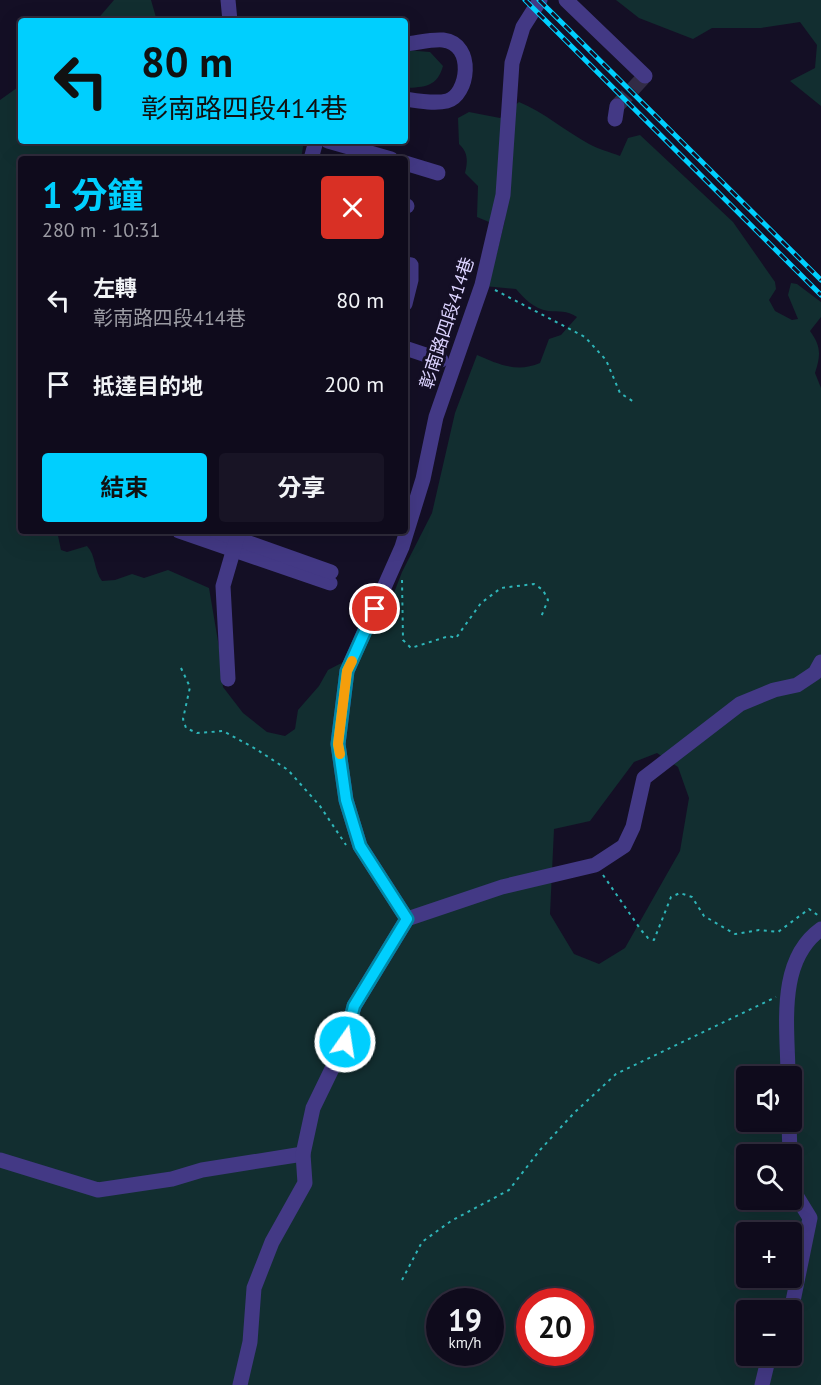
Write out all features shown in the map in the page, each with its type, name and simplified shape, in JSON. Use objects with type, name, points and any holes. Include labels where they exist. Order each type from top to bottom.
[{"type":"street","points":[[228,0],[230,18]]},
{"type":"street","name":"彰南路四段414巷","points":[[408,528],[423,479],[436,417],[482,285],[503,195],[512,63],[523,27],[540,0]]},
{"type":"street","points":[[566,0],[645,76]]},
{"type":"street","points":[[408,44],[444,40],[456,46],[464,55],[467,69],[455,96],[448,101],[408,99]]},
{"type":"street","points":[[338,144],[380,156]]},
{"type":"street","points":[[408,164],[438,173]]},
{"type":"street","points":[[408,265],[411,266],[411,280],[408,292]]},
{"type":"street","points":[[408,349],[441,360]]},
{"type":"street","points":[[200,534],[236,539],[330,577]]},
{"type":"street","name":"彰南路四段414巷","points":[[406,534],[347,671],[338,744],[346,800],[360,846],[407,919]]},
{"type":"street","points":[[228,679],[223,586],[236,539]]},
{"type":"street","points":[[240,1385],[250,1342],[255,1288],[272,1242],[305,1184],[303,1154],[313,1108],[345,1042],[354,1006],[407,919],[493,889],[595,865],[624,846],[633,827],[644,778],[740,704],[774,690],[797,684],[815,673],[821,662]]},
{"type":"street","points":[[788,1066],[788,988],[798,955],[811,936],[821,929]]},
{"type":"street","points":[[0,1160],[98,1190],[303,1154]]},
{"type":"street","points":[[793,1300],[810,1218],[802,1205]]},
{"type":"street","points":[[762,1385],[767,1366]]},
{"type":"path","points":[[482,285],[516,300],[585,337],[606,360],[620,393],[634,402]]},
{"type":"path","points":[[402,578],[403,640],[411,648],[448,636],[456,638],[481,603],[501,588],[534,584],[543,590],[548,600],[541,616]]},
{"type":"path","points":[[181,668],[190,687],[183,719],[186,728],[197,733],[223,731],[288,770],[320,806],[341,840],[348,847]]},
{"type":"path","points":[[595,865],[648,938],[654,940],[671,897],[680,893],[692,897],[704,916],[735,934],[759,930],[778,932],[809,909],[821,918]]},
{"type":"path","points":[[402,1280],[422,1242],[451,1221],[509,1190],[567,1120],[616,1074],[741,1016],[788,988]]},
{"type":"green space","points":[[114,0],[151,0],[156,18],[99,18]]},
{"type":"green space","points":[[616,0],[821,0],[821,106],[790,81],[815,68],[817,45],[800,22],[761,28],[712,28],[693,39],[639,18]]},
{"type":"green space","points":[[408,50],[430,52],[443,66],[434,82],[408,88]]},
{"type":"green space","points":[[18,87],[18,144],[304,144],[302,156],[18,156],[18,534],[58,534],[61,550],[67,552],[87,546],[102,581],[115,580],[132,574],[144,578],[168,570],[209,588],[223,687],[243,713],[267,732],[285,736],[295,729],[298,710],[319,686],[328,670],[357,655],[392,598],[402,572],[432,513],[455,413],[477,355],[515,367],[540,363],[549,339],[561,335],[577,317],[566,312],[538,308],[516,289],[484,286],[496,256],[505,220],[489,222],[477,217],[478,186],[465,173],[466,157],[459,144],[458,118],[469,112],[500,118],[519,102],[589,144],[620,156],[628,138],[640,135],[733,222],[775,282],[776,289],[769,300],[775,311],[792,320],[798,319],[788,295],[791,283],[797,284],[821,302],[821,317],[810,331],[818,346],[819,356],[815,373],[821,388],[821,1385],[0,1385],[0,100]],"holes":[[[657,753],[678,767],[689,798],[680,851],[625,948],[599,964],[574,954],[550,914],[554,829],[590,821],[634,762]]]},
{"type":"tunnel","points":[[617,106],[645,76]]},
{"type":"railway","points":[[525,0],[821,295]]},
{"type":"railway","points":[[539,0],[821,280]]},
{"type":"slow traffic","points":[[340,754],[338,744],[347,671],[352,661]]},
{"type":"route","points":[[345,1042],[354,1006],[367,981],[396,941],[407,919],[360,846],[346,800],[338,744],[347,671],[375,609]]}]
